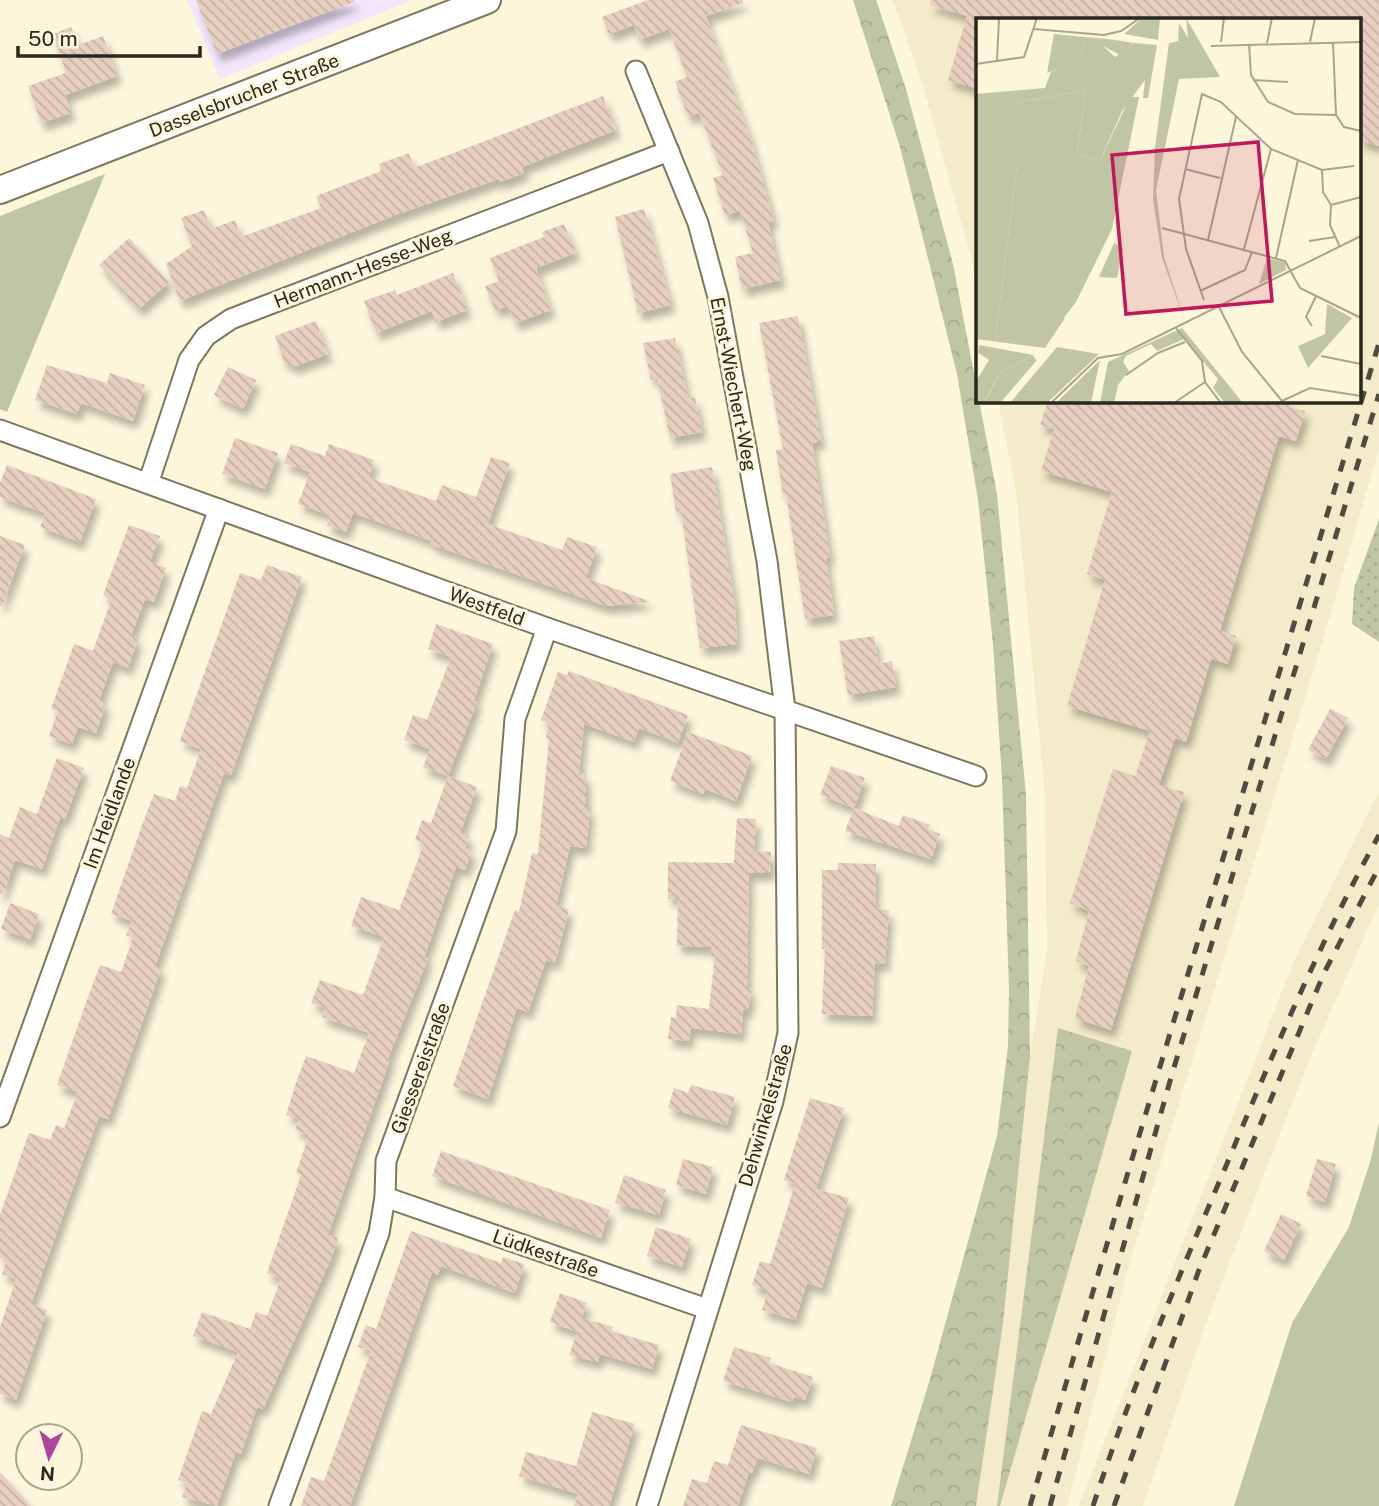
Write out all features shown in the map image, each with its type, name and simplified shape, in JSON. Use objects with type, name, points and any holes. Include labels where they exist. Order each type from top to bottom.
[{"type":"street","name":"Dasselsbrucher Straße","points":[[0,190],[487,0]]},
{"type":"street","name":"Ernst-Wiechert-Weg","points":[[636,71],[698,223],[718,297],[767,561],[785,710]]},
{"type":"street","name":"Hermann-Hesse-Weg","points":[[149,481],[189,360],[206,336],[231,319],[669,151]]},
{"type":"street","name":"Westfeld","points":[[0,430],[149,481],[547,628],[976,776]]},
{"type":"street","name":"Im Heidlande","points":[[0,1117],[219,509]]},
{"type":"street","name":"Giessereistraße","points":[[279,1506],[379,1233],[386,1197],[386,1161],[506,831],[515,719],[547,628]]},
{"type":"street","name":"Dehwinkelstraße","points":[[647,1506],[773,1101],[788,1033],[785,710]]},
{"type":"street","name":"Lüdkestraße","points":[[386,1197],[707,1309]]},
{"type":"shaded area","points":[[187,0],[412,0],[220,79]]},
{"type":"shaded area","points":[[893,0],[1379,0],[1379,449],[1326,630],[1131,1258],[1067,1506],[1000,1506],[1131,1051],[1022,1327],[997,1506],[976,1506],[1003,1324],[1030,1056],[1047,951],[1045,795],[1016,491],[998,402],[1362,402],[1362,18],[976,18],[976,283],[972,260],[922,83]]},
{"type":"shaded area","points":[[1379,791],[1379,904],[1311,1056],[1210,1312],[1143,1506],[1079,1506],[1293,963]]},
{"type":"green space","points":[[853,0],[876,0],[906,89],[953,264],[976,384],[976,402],[979,402],[997,494],[1026,795],[1030,1056],[1003,1324],[976,1506],[891,1506],[930,1379],[997,1136],[1008,1046],[1009,989],[1002,779],[993,644],[978,500],[957,374],[900,147]]},
{"type":"green space","points":[[105,174],[7,412],[0,409],[0,216]]},
{"type":"green space","points":[[1379,519],[1379,642],[1352,624],[1354,588]]},
{"type":"green space","points":[[1058,1028],[1132,1051],[1000,1506],[997,1506]]},
{"type":"green space","points":[[1379,1122],[1379,1506],[1234,1506],[1292,1323],[1349,1227],[1371,1159]]},
{"type":"building","points":[[196,0],[354,0],[354,2],[217,54]]},
{"type":"building","points":[[648,0],[743,0],[743,3],[706,16],[752,143],[774,221],[768,222],[781,280],[742,289],[735,257],[753,253],[740,211],[725,215],[713,178],[723,175],[699,113],[688,117],[675,82],[687,77],[669,29],[639,40],[634,25],[609,34],[602,17]]},
{"type":"building","points":[[931,0],[1379,0],[1379,146],[1362,141],[1362,18],[976,18],[976,88],[948,80],[967,16],[930,5]]},
{"type":"building","points":[[71,27],[78,45],[103,36],[117,76],[65,95],[71,113],[41,123],[28,86],[66,73],[53,34]]},
{"type":"building","points":[[603,96],[616,130],[522,167],[524,173],[398,214],[180,301],[166,264],[192,246],[181,218],[204,210],[211,229],[235,220],[241,237],[321,208],[316,196],[381,171],[379,164],[409,153],[414,168]]},
{"type":"building","points":[[644,209],[671,305],[638,313],[615,217]]},
{"type":"building","points":[[564,224],[576,253],[536,268],[551,310],[515,323],[508,306],[495,310],[485,286],[499,281],[490,258],[544,237],[542,232]]},
{"type":"building","points":[[129,238],[169,282],[139,309],[99,265]]},
{"type":"building","points":[[453,273],[467,310],[436,322],[432,311],[376,333],[364,301],[395,290],[397,295]]},
{"type":"building","points":[[798,316],[821,441],[812,443],[830,557],[826,558],[834,615],[805,619],[786,494],[783,495],[776,450],[783,449],[759,323]]},
{"type":"building","points":[[316,321],[328,354],[293,367],[291,362],[285,364],[275,336]]},
{"type":"building","points":[[675,338],[688,399],[695,397],[702,432],[670,438],[657,378],[651,380],[643,343]]},
{"type":"building","points":[[47,365],[107,383],[110,373],[145,385],[133,421],[81,403],[77,414],[35,400]]},
{"type":"building","points":[[228,367],[256,380],[243,409],[214,395]]},
{"type":"building","points":[[1048,402],[1290,402],[1289,407],[1305,411],[1296,441],[1279,436],[1220,631],[1236,636],[1228,664],[1211,659],[1186,742],[1175,738],[1159,785],[1184,792],[1111,1030],[1075,1018],[1089,966],[1076,961],[1089,911],[1070,903],[1113,769],[1135,776],[1150,731],[1067,706],[1105,580],[1087,574],[1112,492],[1041,471],[1054,429],[1040,425]]},
{"type":"building","points":[[235,438],[278,453],[265,489],[222,474]]},
{"type":"building","points":[[291,444],[325,456],[329,444],[374,460],[369,478],[436,501],[442,485],[476,497],[491,457],[510,463],[488,524],[562,550],[567,537],[597,547],[586,578],[651,602],[606,606],[430,544],[432,541],[353,513],[346,532],[327,526],[330,515],[298,504],[310,472],[284,463]]},
{"type":"building","points":[[7,465],[96,499],[80,542],[40,527],[45,513],[0,497],[0,483]]},
{"type":"building","points":[[712,467],[735,605],[737,644],[700,648],[681,511],[676,512],[670,474]]},
{"type":"building","points":[[129,525],[160,536],[150,562],[166,568],[154,602],[145,599],[131,636],[138,639],[128,668],[113,662],[99,701],[106,704],[96,733],[78,727],[72,744],[49,736],[58,711],[51,709],[74,644],[93,651],[111,601],[103,595]]},
{"type":"building","points":[[0,536],[25,545],[2,606],[0,606]]},
{"type":"building","points":[[267,565],[302,577],[231,775],[224,773],[155,967],[161,969],[108,1119],[99,1116],[31,1304],[47,1310],[16,1400],[0,1394],[0,1327],[16,1279],[2,1274],[7,1260],[0,1258],[0,1215],[29,1133],[50,1140],[56,1125],[64,1128],[78,1092],[57,1085],[87,1000],[100,965],[121,972],[133,938],[126,935],[132,921],[111,914],[142,825],[154,794],[175,801],[180,786],[187,788],[201,749],[180,741],[240,573],[261,580]]},
{"type":"building","points":[[436,624],[493,644],[474,701],[477,702],[448,776],[423,767],[430,749],[404,740],[413,715],[427,720],[451,657],[428,649]]},
{"type":"building","points":[[874,636],[878,664],[892,661],[896,687],[848,695],[839,641]]},
{"type":"building","points":[[569,671],[688,715],[678,743],[639,728],[634,742],[584,724],[579,774],[586,775],[586,809],[590,809],[586,848],[570,846],[556,906],[569,909],[555,963],[546,960],[528,1012],[517,1008],[488,1099],[453,1086],[515,910],[519,912],[532,853],[538,854],[549,739],[546,738],[549,723],[541,720],[558,672],[567,675]]},
{"type":"building","points":[[1330,709],[1348,718],[1326,759],[1308,750]]},
{"type":"building","points":[[688,732],[752,756],[736,801],[705,789],[703,794],[670,781]]},
{"type":"building","points":[[57,758],[84,768],[65,819],[60,818],[42,869],[15,860],[3,894],[0,893],[0,834],[9,838],[20,807],[37,814]]},
{"type":"building","points":[[831,766],[865,778],[854,808],[820,795]]},
{"type":"building","points":[[448,776],[477,787],[460,833],[469,836],[465,848],[472,851],[465,870],[456,867],[424,958],[428,959],[388,1059],[390,1060],[328,1235],[338,1238],[331,1259],[263,1409],[257,1407],[241,1454],[236,1452],[217,1506],[182,1497],[187,1483],[178,1480],[202,1411],[211,1414],[238,1352],[193,1336],[202,1312],[250,1329],[256,1312],[267,1316],[281,1279],[267,1273],[301,1175],[296,1173],[309,1135],[295,1130],[299,1119],[286,1115],[297,1080],[306,1056],[354,1073],[369,1033],[322,1017],[325,1008],[311,1003],[320,980],[363,995],[384,937],[351,926],[361,897],[399,910],[424,843],[415,840],[422,820],[431,823]]},
{"type":"building","points":[[854,808],[899,826],[903,815],[930,825],[928,829],[940,834],[931,859],[845,831]]},
{"type":"building","points":[[737,818],[756,819],[754,851],[771,852],[770,873],[749,873],[747,989],[751,990],[748,1010],[743,1010],[741,1034],[691,1028],[689,1041],[668,1039],[671,1017],[676,1018],[677,1005],[709,1009],[715,956],[711,956],[712,947],[677,946],[678,899],[668,899],[668,862],[734,863]]},
{"type":"building","points":[[838,863],[876,864],[875,907],[889,911],[885,964],[875,963],[872,1016],[822,1014],[825,949],[822,949],[822,870],[838,870]]},
{"type":"building","points":[[10,903],[39,914],[30,939],[1,929]]},
{"type":"building","points":[[691,1085],[735,1097],[727,1125],[668,1108],[674,1088],[688,1093]]},
{"type":"building","points":[[810,1098],[844,1108],[816,1189],[849,1198],[822,1288],[807,1283],[795,1320],[762,1310],[768,1290],[752,1285],[760,1261],[770,1264],[795,1184],[784,1180]]},
{"type":"building","points":[[441,1151],[610,1210],[601,1238],[432,1176]]},
{"type":"building","points":[[683,1159],[713,1167],[706,1194],[676,1185]]},
{"type":"building","points":[[1317,1159],[1336,1164],[1325,1202],[1306,1196]]},
{"type":"building","points":[[624,1175],[666,1190],[659,1215],[615,1203]]},
{"type":"building","points":[[1281,1214],[1301,1224],[1284,1260],[1264,1251]]},
{"type":"building","points":[[656,1227],[691,1239],[682,1267],[647,1256]]},
{"type":"building","points":[[411,1231],[501,1263],[503,1257],[524,1264],[515,1293],[441,1266],[438,1275],[432,1272],[350,1506],[301,1506],[311,1477],[324,1481],[371,1351],[358,1347],[366,1325],[376,1329]]},
{"type":"building","points":[[560,1293],[587,1303],[577,1332],[550,1322]]},
{"type":"building","points":[[582,1318],[613,1327],[611,1331],[659,1345],[652,1369],[600,1354],[598,1362],[569,1355]]},
{"type":"building","points":[[734,1347],[771,1358],[769,1363],[813,1377],[805,1400],[794,1397],[792,1402],[723,1381]]},
{"type":"building","points":[[592,1412],[635,1424],[609,1506],[574,1506],[578,1494],[519,1476],[526,1452],[576,1466]]},
{"type":"building","points":[[741,1425],[817,1448],[809,1474],[758,1458],[752,1473],[749,1472],[738,1506],[683,1506],[692,1479],[707,1483],[714,1461],[728,1465]]},
{"type":"building","points":[[0,1472],[14,1487],[14,1492],[18,1492],[31,1506],[0,1506]]},
{"type":"railway","points":[[1362,399],[1379,343]]},
{"type":"railway","points":[[1050,1506],[1172,1074],[1379,394]]},
{"type":"railway","points":[[1030,1506],[1361,402]]},
{"type":"railway","points":[[1093,1506],[1156,1335],[1261,1082],[1317,957],[1379,835]]},
{"type":"railway","points":[[1114,1506],[1199,1270],[1324,973],[1379,867]]}]
